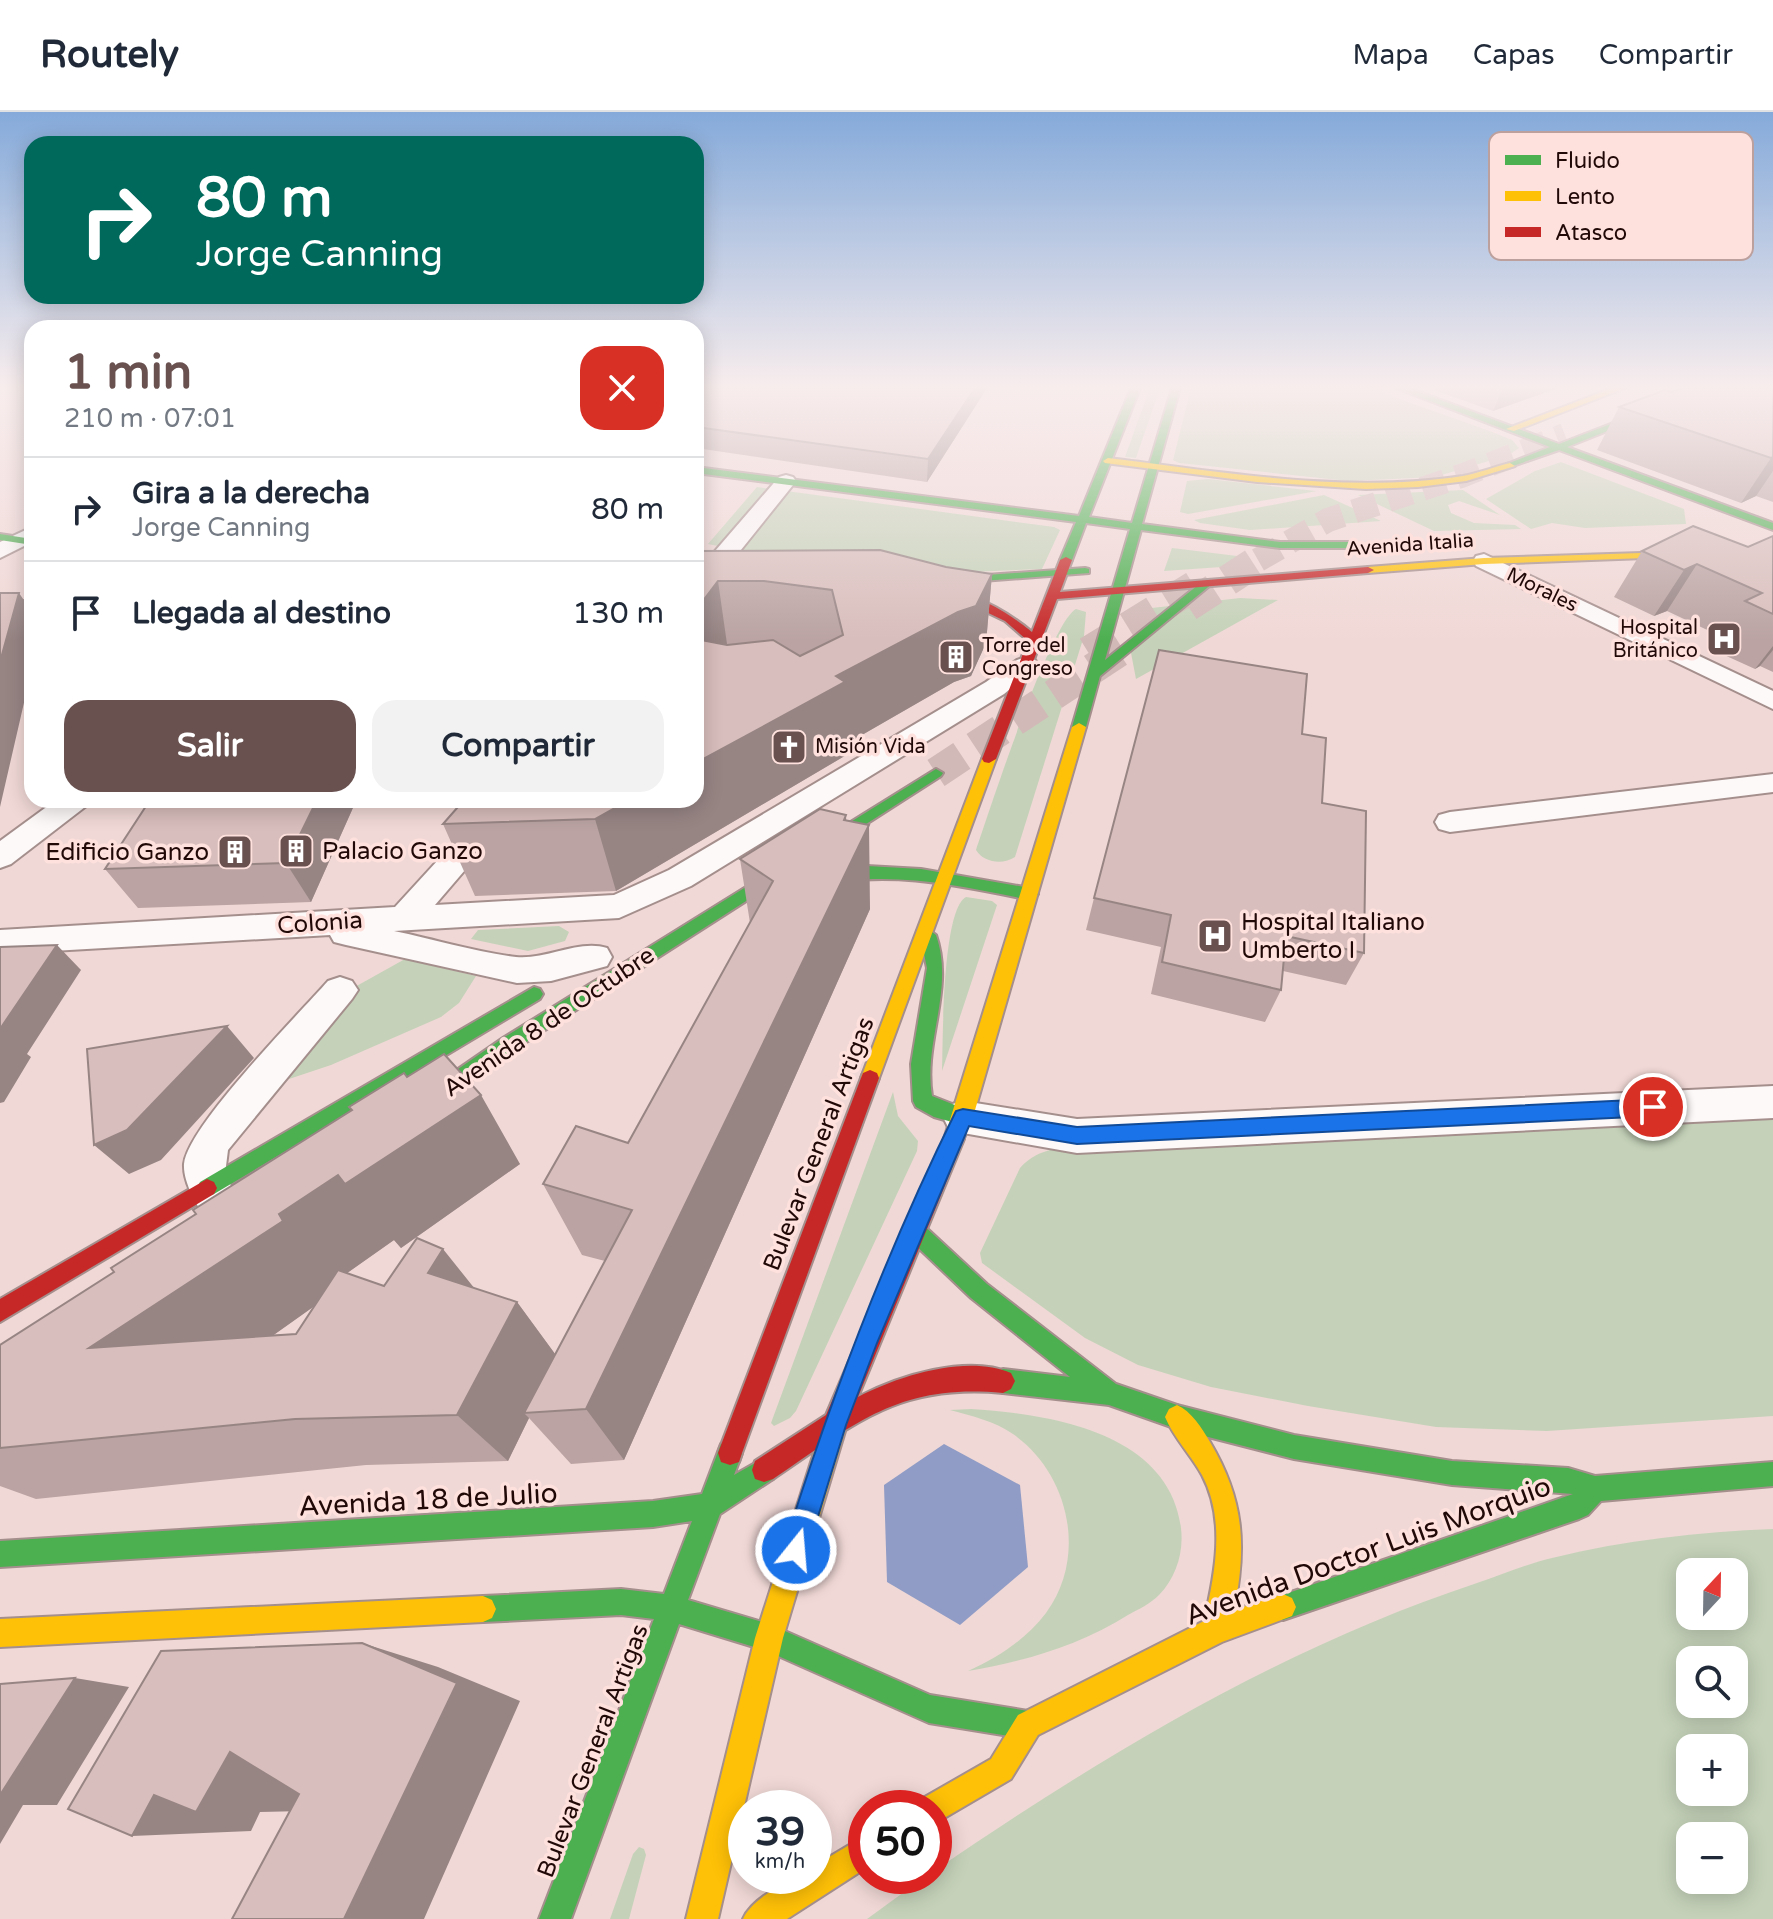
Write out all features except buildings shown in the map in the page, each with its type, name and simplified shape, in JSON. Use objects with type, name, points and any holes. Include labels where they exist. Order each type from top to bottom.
[{"type":"main road","name":"Avenida Italia","points":[[715,472],[1280,545],[1370,544]]},
{"type":"main road","name":"Bulevar General Artigas","points":[[555,1919],[1030,652],[1044,596],[1060,574],[1104,472]]},
{"type":"main road","points":[[702,1919],[769,1638],[834,1425],[963,1117],[1095,674],[1150,472]]},
{"type":"main road","points":[[1220,472],[1320,483],[1414,484],[1492,472]]},
{"type":"main road","points":[[1639,472],[1773,530]]},
{"type":"main road","points":[[1727,534],[1773,530]]},
{"type":"main road","name":"Avenida Italia","points":[[1044,596],[1484,561],[1773,551]]},
{"type":"main road","points":[[905,583],[1123,567]]},
{"type":"main road","points":[[1095,674],[1207,583]]},
{"type":"main road","points":[[922,600],[1008,597]]},
{"type":"main road","points":[[965,599],[1009,618],[1030,652]]},
{"type":"main road","name":"Avenida 8 de Octubre","points":[[403,1118],[510,1043],[936,773]]},
{"type":"main road","points":[[798,890],[827,874],[850,869],[878,869],[1030,894]]},
{"type":"main road","points":[[927,930],[937,962],[936,994],[919,1055],[917,1077],[923,1101],[941,1111],[963,1117]]},
{"type":"main road","name":"Avenida 8 de Octubre","points":[[0,1311],[601,954]]},
{"type":"main road","points":[[439,1095],[507,1066]]},
{"type":"main road","name":"Avenida Doctor Luis Morquio","points":[[914,1230],[979,1291],[1109,1393]]},
{"type":"main road","name":"Avenida Doctor Luis Morquio","points":[[834,1425],[888,1395],[915,1385],[944,1381],[1015,1380],[1109,1393],[1177,1417],[1294,1447],[1452,1473],[1568,1480],[1595,1489],[1773,1474]]},
{"type":"main road","points":[[1177,1417],[1200,1444],[1217,1473],[1225,1508],[1229,1559],[1216,1630]]},
{"type":"main road","name":"Avenida 18 de Julio","points":[[0,1554],[653,1514],[709,1506],[834,1425]]},
{"type":"main road","name":"Avenida Doctor Luis Morquio","points":[[1028,1725],[1216,1630],[1579,1506],[1595,1489]]},
{"type":"main road","points":[[0,1633],[621,1602],[672,1608],[769,1638],[929,1709],[1028,1725],[1001,1769],[952,1798]]},
{"type":"main road","points":[[759,1919],[848,1861]]},
{"type":"street","points":[[704,578],[786,481]]},
{"type":"street","name":"Morales","points":[[1484,561],[1773,701]]},
{"type":"street","points":[[0,608],[24,608]]},
{"type":"street","name":"Colonia","points":[[0,942],[322,925],[406,916],[597,909],[639,899],[680,878],[979,697],[1030,652]]},
{"type":"street","points":[[1450,822],[1773,783]]},
{"type":"street","points":[[0,857],[64,808]]},
{"type":"street","points":[[406,916],[503,808]]},
{"type":"street","name":"Avenida 8 de Octubre","points":[[322,925],[345,933],[517,970],[551,968],[601,954]]},
{"type":"street","points":[[231,1224],[209,1187],[204,1157],[213,1139],[340,990]]},
{"type":"street","points":[[963,1117],[1077,1136],[1773,1102]]},
{"type":"green space","points":[[1267,472],[1451,472],[1435,477],[1349,481]]},
{"type":"green space","points":[[1533,472],[1588,472],[1684,509],[1686,524],[1585,528],[1552,523],[1531,529],[1486,499]]},
{"type":"green space","points":[[1208,479],[1317,491],[1188,514],[1180,512],[1187,481]]},
{"type":"green space","points":[[757,487],[1060,530],[1042,569],[879,576],[704,571],[704,562],[718,546],[708,544]]},
{"type":"green space","points":[[1463,490],[1500,515],[1459,501],[1448,505],[1451,513],[1474,523],[1515,525],[1521,529],[1434,531],[1358,495]]},
{"type":"green space","points":[[1324,495],[1381,521],[1250,530],[1194,520]]},
{"type":"green space","points":[[1172,548],[1237,556],[1244,562],[1236,566],[1164,571]]},
{"type":"green space","points":[[1240,598],[1278,600],[1136,679],[1131,653],[1143,609]]},
{"type":"green space","points":[[1076,609],[1086,612],[1084,636],[1015,857],[1005,861],[989,860],[976,850],[1006,761],[1051,647]]},
{"type":"green space","points":[[966,897],[992,901],[997,905],[942,1071],[948,950],[958,907]]},
{"type":"green space","points":[[559,926],[569,932],[565,941],[528,951],[471,939],[478,930]]},
{"type":"green space","points":[[405,959],[476,976],[459,1003],[441,1017],[331,1065],[271,1085],[353,988]]},
{"type":"green space","points":[[893,1092],[898,1116],[918,1141],[917,1151],[796,1411],[790,1418],[774,1426],[771,1423]]},
{"type":"green space","points":[[1773,1118],[1773,1416],[1547,1431],[1436,1427],[1211,1387],[1138,1365],[1085,1338],[982,1263],[980,1253],[1020,1168],[1040,1154],[1062,1147],[1433,1135]]},
{"type":"green space","points":[[971,1409],[1035,1416],[1101,1434],[1130,1449],[1154,1470],[1172,1496],[1182,1537],[1174,1573],[1159,1595],[1109,1626],[1071,1644],[1031,1657],[968,1671],[1011,1647],[1046,1613],[1059,1591],[1069,1542],[1059,1493],[1048,1470],[1032,1451],[1006,1429],[950,1410]]},
{"type":"green space","points":[[1773,1529],[1773,1919],[867,1919],[901,1894],[952,1894],[952,1859],[998,1828],[1196,1708],[1333,1639],[1404,1609],[1542,1560],[1634,1542]]},
{"type":"green space","points":[[639,1847],[644,1849],[646,1855],[629,1919],[610,1919],[633,1854]]},
{"type":"water","points":[[944,1444],[1020,1485],[1028,1567],[960,1625],[887,1582],[884,1485]]},
{"type":"tunnel","points":[[1258,560],[1328,520],[1470,472]]},
{"type":"tunnel","points":[[1188,606],[1262,558]]},
{"type":"tunnel","points":[[1088,652],[1206,579]]},
{"type":"tunnel","points":[[936,773],[1124,648]]},
{"type":"traffic: fast","points":[[714,472],[1085,520]]},
{"type":"traffic: fast","points":[[1066,560],[1102,472]]},
{"type":"traffic: fast","points":[[1079,727],[1152,472]]},
{"type":"traffic: fast","points":[[1626,472],[1773,527]]},
{"type":"traffic: fast","points":[[1085,520],[1280,545],[1349,545]]},
{"type":"traffic: fast","points":[[0,537],[24,541]]},
{"type":"traffic: fast","points":[[1641,556],[1773,551]]},
{"type":"traffic: fast","points":[[930,582],[1085,571]]},
{"type":"traffic: fast","points":[[1095,674],[1207,583]]},
{"type":"traffic: fast","points":[[413,1111],[510,1043],[936,773]]},
{"type":"traffic: fast","points":[[812,881],[839,875],[894,872],[948,878],[1030,894]]},
{"type":"traffic: fast","points":[[928,935],[936,968],[920,1064],[923,1101],[941,1111],[963,1117]]},
{"type":"traffic: fast","points":[[207,1188],[534,994]]},
{"type":"traffic: fast","points":[[914,1230],[979,1291],[1109,1393]]},
{"type":"traffic: fast","points":[[1003,1381],[1109,1393],[1177,1417],[1294,1447],[1452,1473],[1568,1480],[1595,1489],[1773,1474]]},
{"type":"traffic: fast","points":[[555,1919],[730,1453]]},
{"type":"traffic: fast","points":[[0,1554],[653,1514],[709,1506],[764,1470]]},
{"type":"traffic: fast","points":[[1283,1607],[1579,1506],[1595,1489]]},
{"type":"traffic: fast","points":[[483,1609],[621,1602],[672,1608],[769,1638],[929,1709],[1028,1725]]},
{"type":"traffic: slow","points":[[1202,472],[1366,486],[1418,484],[1487,472]]},
{"type":"traffic: slow","points":[[1368,570],[1484,561],[1641,556]]},
{"type":"traffic: slow","points":[[954,1139],[1079,727]]},
{"type":"traffic: slow","points":[[870,1078],[989,759]]},
{"type":"traffic: slow","points":[[1177,1417],[1212,1469],[1228,1517],[1227,1568],[1216,1630]]},
{"type":"traffic: slow","points":[[702,1919],[769,1638],[837,1418]]},
{"type":"traffic: slow","points":[[952,1798],[1001,1769],[1028,1725],[1216,1630],[1283,1607]]},
{"type":"traffic: slow","points":[[0,1633],[483,1609]]},
{"type":"traffic: slow","points":[[759,1919],[848,1862]]},
{"type":"traffic: jam","points":[[989,759],[1066,560]]},
{"type":"traffic: jam","points":[[1052,596],[1368,570]]},
{"type":"traffic: jam","points":[[965,599],[1009,618],[1034,640]]},
{"type":"traffic: jam","points":[[730,1453],[870,1078]]},
{"type":"traffic: jam","points":[[837,1418],[954,1139]]},
{"type":"traffic: jam","points":[[0,1311],[207,1188]]},
{"type":"traffic: jam","points":[[764,1470],[838,1422],[898,1390],[948,1380],[1003,1381]]},
{"type":"place","name":"Hospital Británico","points":[[1724,639]]},
{"type":"place","name":"Torre del Congreso","points":[[956,657]]},
{"type":"place","name":"Misión Vida","points":[[789,747]]},
{"type":"place","name":"Palacio Ganzo","points":[[296,851]]},
{"type":"place","name":"Edificio Ganzo","points":[[235,852]]},
{"type":"place","name":"Hospital Italiano Umberto I","points":[[1215,936]]},
{"type":"route","points":[[796,1550],[834,1425],[963,1117],[1077,1136],[1653,1107]]}]
